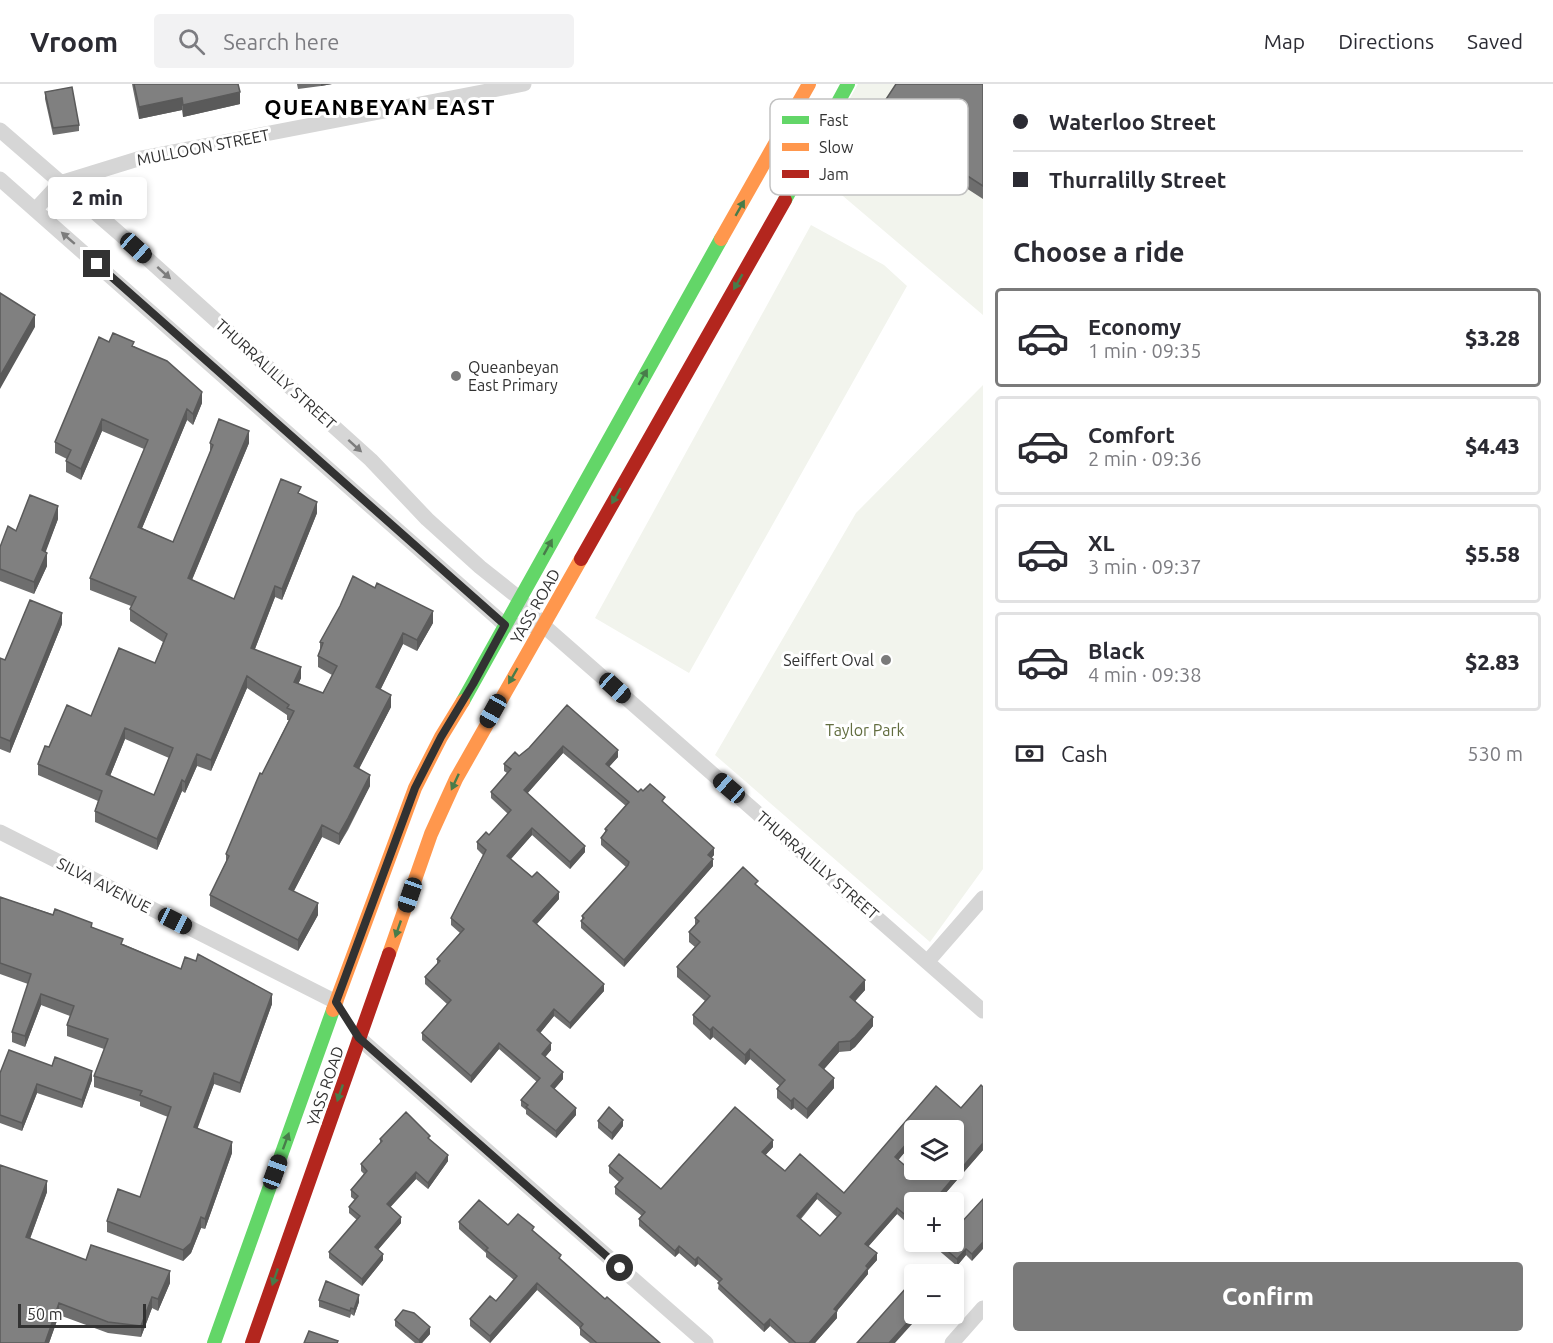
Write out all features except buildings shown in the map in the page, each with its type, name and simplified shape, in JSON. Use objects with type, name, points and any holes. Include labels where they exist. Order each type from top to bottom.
[{"type":"main road","name":"YASS ROAD","points":[[805,99],[809,84]]},
{"type":"main road","name":"YASS ROAD","points":[[835,99],[848,84]]},
{"type":"main road","name":"YASS ROAD","points":[[214,1343],[415,788],[519,598],[770,187]]},
{"type":"main road","name":"YASS ROAD","points":[[252,1343],[431,834],[456,779],[644,445],[770,195]]},
{"type":"main road","points":[[336,1002],[359,1038]]},
{"type":"street","name":"MULLOON STREET","points":[[60,183],[141,158],[524,84]]},
{"type":"street","name":"THURRALILLY STREET","points":[[0,130],[120,234],[371,460],[421,514],[471,560],[519,598],[544,626],[983,1011]]},
{"type":"street","points":[[0,179],[505,625],[544,626]]},
{"type":"street","points":[[35,210],[60,183]]},
{"type":"street","name":"SILVA AVENUE","points":[[0,832],[336,1002]]},
{"type":"street","points":[[928,961],[983,898]]},
{"type":"street","points":[[359,1038],[706,1343]]},
{"type":"street","points":[[952,1343],[983,1308]]},
{"type":"green space","points":[[858,84],[983,84],[983,315],[842,195],[968,195],[968,99],[849,99]]},
{"type":"green space","points":[[811,225],[884,265],[907,286],[689,673],[595,618]]},
{"type":"green space","name":"Taylor Park","points":[[983,385],[983,869],[930,942],[715,755],[856,513]]},
{"type":"traffic: fast","points":[[840,99],[848,84]]},
{"type":"traffic: fast","points":[[785,200],[788,195]]},
{"type":"traffic: fast","points":[[463,701],[721,239]]},
{"type":"traffic: fast","points":[[214,1343],[333,1010]]},
{"type":"traffic: slow","points":[[800,99],[809,84]]},
{"type":"traffic: slow","points":[[721,239],[770,153]]},
{"type":"traffic: slow","points":[[389,954],[431,834],[456,779],[581,559]]},
{"type":"traffic: slow","points":[[333,1010],[415,788],[441,737],[463,701]]},
{"type":"traffic: jam","points":[[581,559],[785,200]]},
{"type":"traffic: jam","points":[[252,1343],[389,954]]},
{"type":"place","name":"Queanbeyan East Primary","points":[[456,376]]},
{"type":"place","name":"Seiffert Oval","points":[[886,660]]},
{"type":"district","name":"QUEANBEYAN EAST","points":[[380,106]]},
{"type":"route","points":[[97,264],[505,625],[441,737],[415,788],[336,1002],[359,1038],[620,1268]]}]
